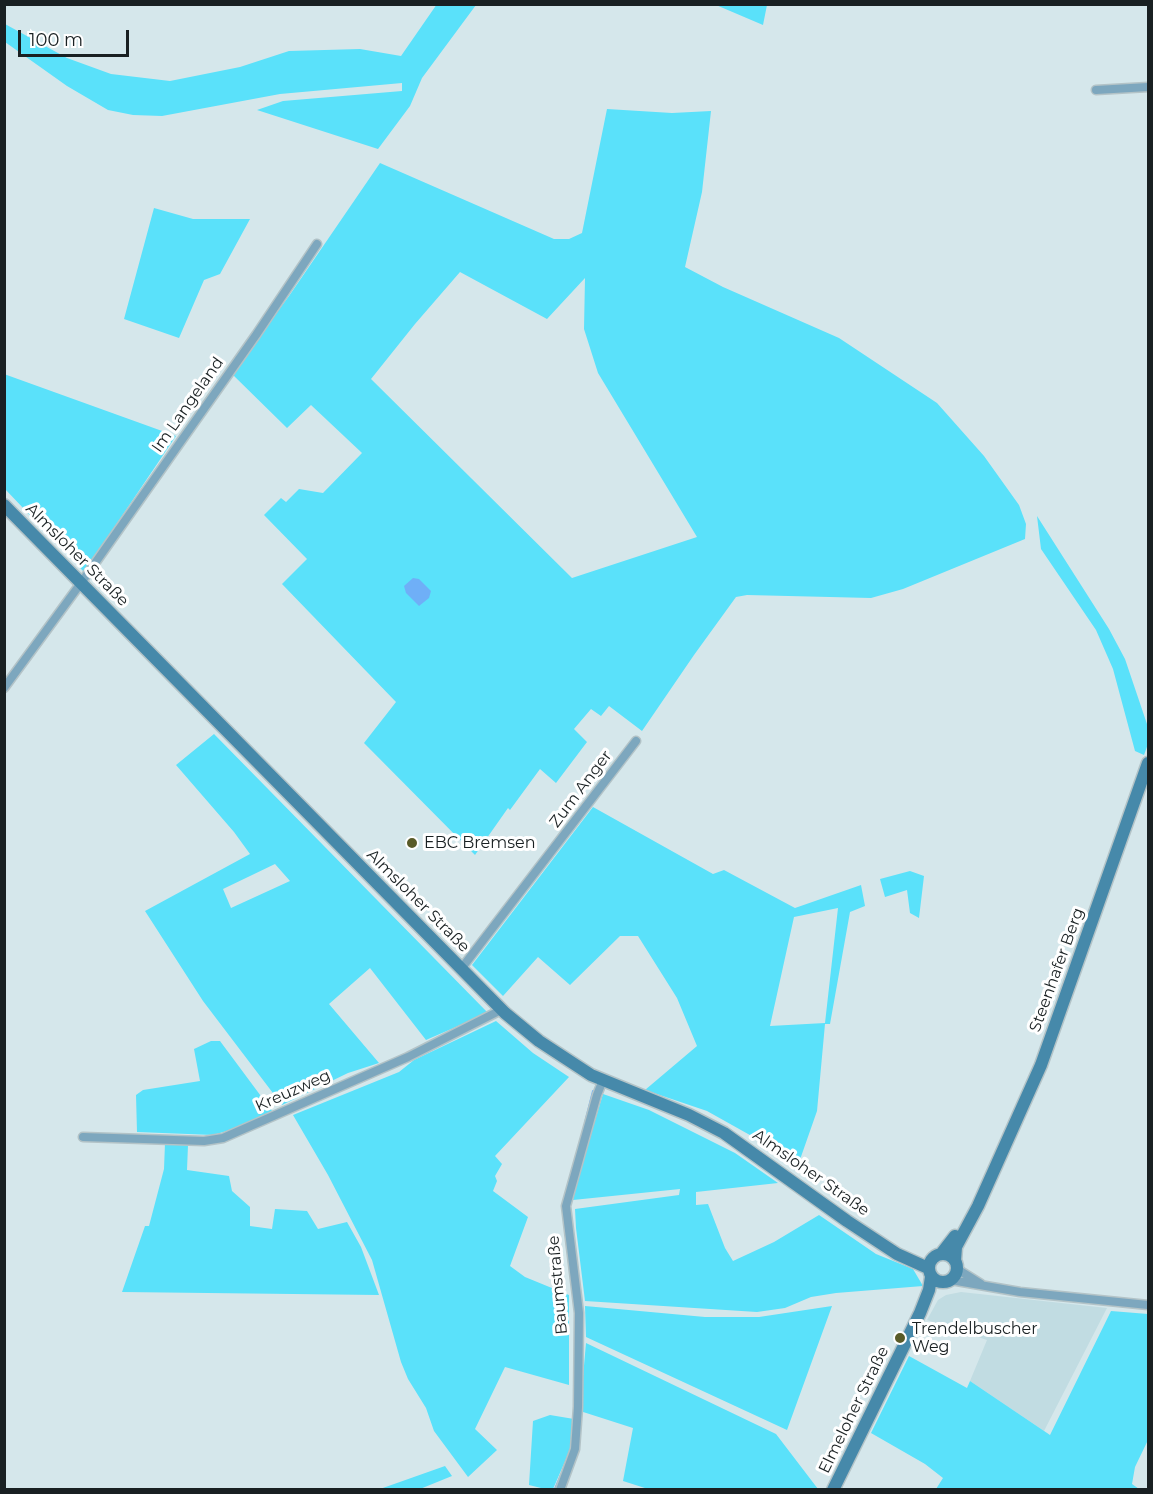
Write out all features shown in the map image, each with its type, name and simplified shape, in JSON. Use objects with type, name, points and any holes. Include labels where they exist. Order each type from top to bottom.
[{"type":"street","points":[[1096,90],[1149,87]]},
{"type":"street","name":"Im Langeland","points":[[4,688],[81,583],[318,244]]},
{"type":"street","name":"Almsloher Straße","points":[[4,505],[501,1010],[539,1041],[574,1065],[603,1080],[689,1115],[724,1133],[847,1221],[872,1236],[920,1256],[942,1269]]},
{"type":"street","name":"Zum Anger","points":[[461,969],[636,741]]},
{"type":"street","name":"Steenhafer Berg","points":[[942,1269],[978,1206],[1041,1065],[1147,770]]},
{"type":"street","name":"Kreuzweg","points":[[83,1137],[204,1141],[223,1138],[408,1057],[501,1010]]},
{"type":"street","name":"Baumstraße","points":[[560,1490],[575,1449],[578,1407],[579,1313],[566,1206],[590,1116],[603,1080]]},
{"type":"street","points":[[942,1269],[986,1288],[1149,1305]]},
{"type":"street","name":"Elmeloher Straße","points":[[833,1490],[942,1269]]},
{"type":"shaded area","points":[[437,4],[476,5],[422,78],[410,106],[378,149],[257,110],[283,101],[402,91],[402,83],[280,94],[162,116],[133,115],[108,110],[67,86],[5,42],[5,24],[67,58],[111,74],[170,81],[240,67],[289,51],[360,49],[401,56]]},
{"type":"shaded area","points":[[716,5],[767,5],[763,25]]},
{"type":"shaded area","points":[[607,109],[672,113],[711,111],[702,192],[685,267],[723,287],[839,338],[937,403],[984,456],[1019,505],[1026,524],[1025,539],[903,589],[871,598],[747,595],[736,597],[642,731],[609,706],[601,716],[591,709],[574,729],[587,742],[556,783],[540,769],[510,810],[508,808],[475,855],[364,743],[396,702],[282,584],[307,559],[264,515],[281,498],[286,502],[299,489],[323,493],[362,453],[311,405],[287,428],[232,374],[289,296],[380,163],[554,239],[569,239],[582,233]],"holes":[[[460,272],[547,319],[585,278],[584,329],[598,373],[697,537],[572,578],[371,379]]]},
{"type":"shaded area","points":[[154,208],[193,219],[250,219],[220,274],[204,280],[179,338],[124,319]]},
{"type":"shaded area","points":[[4,374],[176,436],[84,572],[5,489]]},
{"type":"shaded area","points":[[1037,516],[1109,629],[1125,659],[1148,727],[1148,744],[1144,755],[1135,751],[1113,669],[1096,630],[1041,549]]},
{"type":"shaded area","points":[[413,578],[419,579],[431,591],[429,598],[419,606],[406,593],[404,586]]},
{"type":"shaded area","points":[[214,734],[488,1013],[426,1040],[370,968],[329,1004],[379,1063],[348,1073],[282,1105],[203,1001],[145,911],[250,854],[176,765]],"holes":[[[275,864],[290,881],[231,908],[223,889]]]},
{"type":"shaded area","points":[[593,807],[713,874],[724,870],[795,908],[861,885],[865,906],[850,912],[830,1024],[825,1024],[817,1111],[796,1171],[757,1139],[707,1111],[645,1090],[697,1046],[677,998],[638,936],[620,936],[570,985],[538,957],[503,996],[472,965]],"holes":[[[838,908],[825,1023],[770,1026],[794,917]]]},
{"type":"shaded area","points":[[910,871],[924,876],[919,918],[910,913],[907,890],[885,897],[880,879]]},
{"type":"shaded area","points":[[496,1021],[533,1053],[569,1077],[495,1156],[502,1164],[495,1176],[497,1181],[493,1191],[528,1217],[510,1266],[525,1277],[569,1295],[569,1385],[505,1367],[475,1429],[497,1450],[468,1477],[434,1431],[426,1408],[408,1379],[372,1260],[328,1175],[293,1115],[399,1072],[414,1060]]},
{"type":"shaded area","points":[[211,1041],[220,1041],[272,1111],[213,1135],[137,1132],[136,1095],[143,1090],[200,1081],[194,1049]]},
{"type":"shaded area","points":[[603,1094],[649,1110],[735,1153],[778,1183],[696,1192],[696,1205],[708,1204],[725,1248],[733,1261],[774,1242],[819,1215],[876,1254],[913,1269],[923,1286],[836,1293],[811,1297],[785,1308],[757,1312],[585,1301],[575,1209],[679,1195],[680,1189],[573,1200]]},
{"type":"shaded area","points":[[165,1143],[188,1145],[187,1170],[229,1176],[232,1191],[250,1207],[250,1226],[272,1229],[275,1209],[307,1211],[318,1229],[347,1222],[361,1247],[379,1295],[122,1292],[145,1226],[149,1226],[164,1169]]},
{"type":"shaded area","points":[[961,1292],[1107,1308],[1044,1431],[970,1381],[987,1340],[927,1320],[938,1300],[946,1295]]},
{"type":"shaded area","points":[[585,1306],[705,1317],[759,1317],[832,1306],[787,1430],[586,1337]]},
{"type":"shaded area","points":[[1111,1311],[1148,1314],[1148,1440],[1135,1467],[1132,1484],[1139,1489],[936,1489],[943,1478],[925,1464],[871,1433],[909,1356],[967,1388],[970,1381],[1050,1435]]},
{"type":"shaded area","points":[[586,1343],[776,1434],[818,1489],[648,1489],[623,1481],[633,1428],[580,1411]]},
{"type":"shaded area","points":[[550,1415],[574,1419],[572,1444],[566,1459],[553,1489],[545,1489],[529,1485],[533,1421]]},
{"type":"shaded area","points":[[445,1466],[452,1476],[420,1489],[380,1489]]},
{"type":"waterway","points":[[585,1123],[593,1091]]},
{"type":"waterway","points":[[555,1489],[561,1475]]},
{"type":"place","name":"EBC Bremsen","points":[[412,843]]},
{"type":"place","name":"Trendelbuscher Weg","points":[[900,1338]]}]
